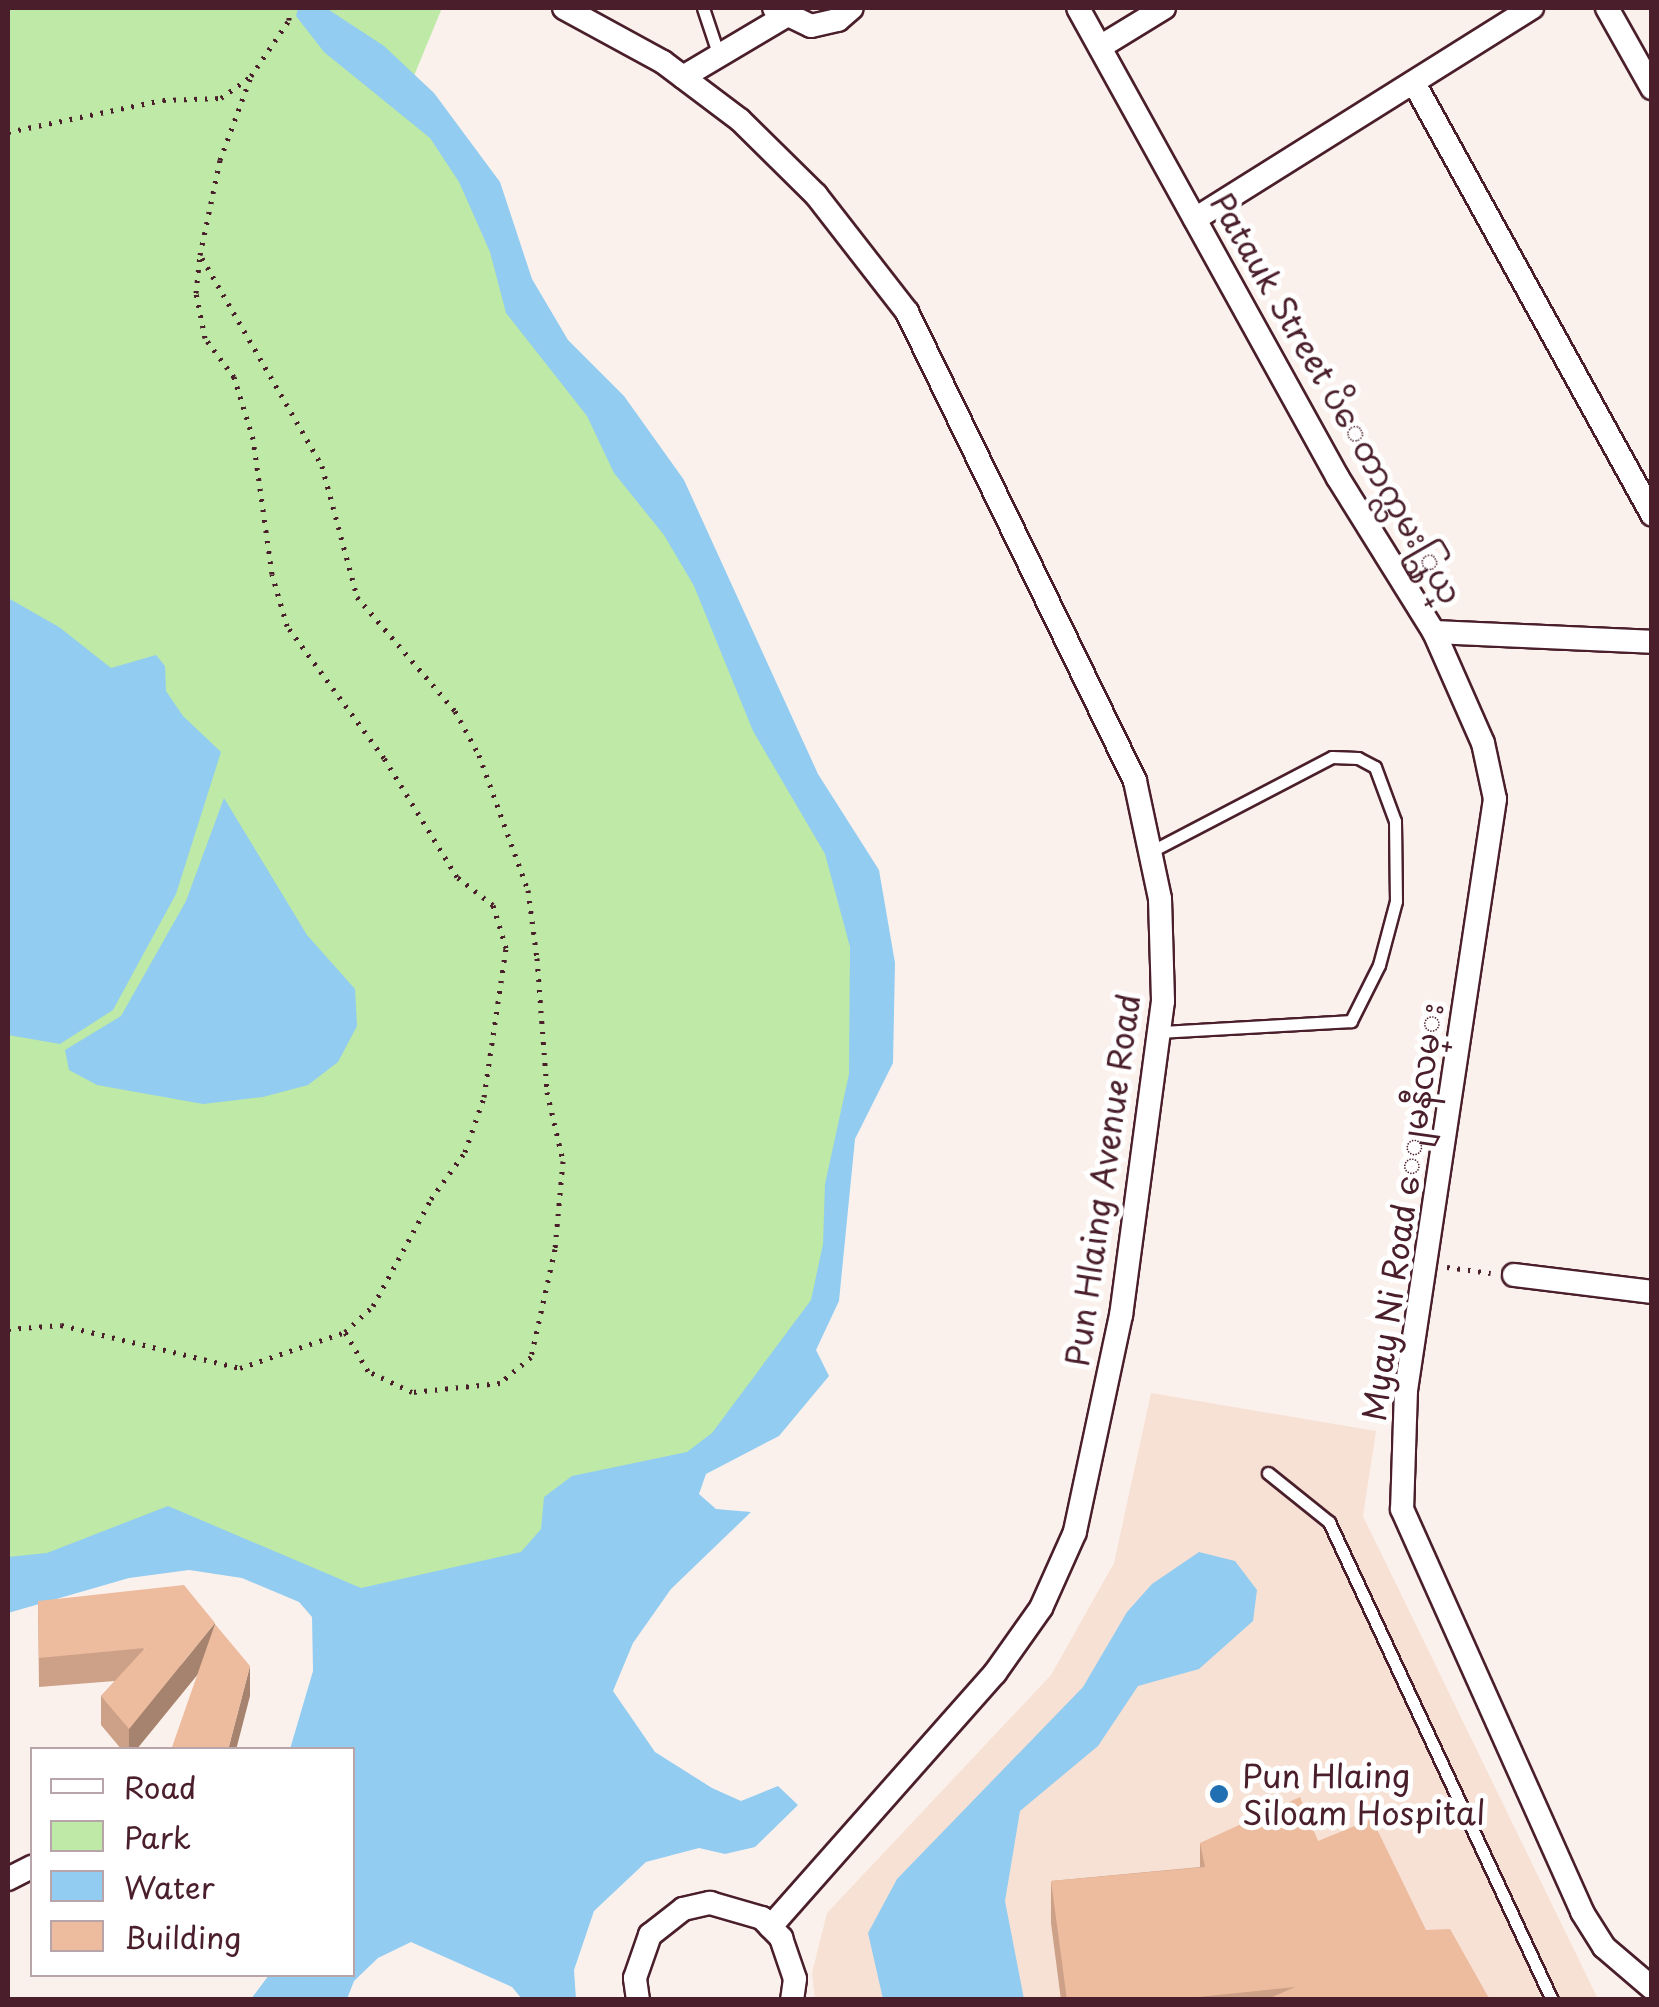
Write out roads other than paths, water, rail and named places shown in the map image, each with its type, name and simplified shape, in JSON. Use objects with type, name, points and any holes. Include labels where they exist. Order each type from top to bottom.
[{"type":"street","name":"Pun Hlaing Avenue Road","points":[[564,8],[684,77],[740,120],[816,195],[906,312],[1136,781],[1160,899],[1158,1032],[1121,1315],[1075,1532],[1041,1608],[995,1672],[770,1926]]},
{"type":"street","points":[[684,77],[779,12],[825,25],[852,8]]},
{"type":"street","name":"Patauk Street ပိေတာက္လမး္သြယ္","points":[[1078,8],[1338,478],[1434,632],[1652,642]]},
{"type":"street","points":[[1100,47],[1164,8]]},
{"type":"street","points":[[1195,218],[1532,8]]},
{"type":"street","points":[[1608,8],[1652,88]]},
{"type":"street","points":[[1414,83],[1652,514]]},
{"type":"street","name":"Myay Ni Road ေျမနီလမ္း","points":[[1434,632],[1483,743],[1494,798],[1406,1390],[1402,1510],[1582,1912],[1604,1948],[1652,1988]]},
{"type":"street","points":[[1514,1275],[1652,1292]]},
{"type":"street","points":[[638,2000],[641,1951],[670,1916],[726,1903],[770,1926],[789,1952],[792,2000]]},
{"type":"lane","points":[[703,8],[718,53]]},
{"type":"lane","points":[[1150,852],[1332,757],[1358,758],[1375,767],[1395,820],[1396,901],[1379,965],[1351,1020],[1158,1032]]},
{"type":"lane","points":[[1268,1473],[1329,1522],[1552,2000]]},
{"type":"water","points":[[298,8],[326,8],[384,46],[434,93],[500,182],[532,279],[568,340],[624,396],[684,480],[818,774],[879,870],[895,963],[893,1063],[855,1139],[839,1301],[816,1350],[829,1376],[779,1436],[706,1474],[699,1494],[716,1509],[751,1512],[671,1589],[633,1643],[613,1691],[655,1752],[712,1788],[741,1801],[778,1786],[798,1805],[755,1847],[725,1854],[699,1848],[646,1862],[594,1911],[574,1970],[576,1999],[522,1999],[512,1987],[411,1942],[378,1958],[354,1981],[347,1999],[251,1999],[268,1977],[355,1977],[355,1747],[291,1747],[313,1671],[312,1617],[299,1602],[242,1578],[189,1570],[129,1578],[8,1613],[8,1557],[47,1553],[168,1506],[361,1588],[521,1552],[541,1529],[544,1497],[572,1476],[687,1452],[712,1433],[811,1300],[823,1244],[825,1184],[849,1074],[850,947],[825,854],[753,731],[694,586],[664,535],[614,473],[587,416],[506,313],[490,252],[459,182],[430,138],[324,52],[296,16]]},
{"type":"water","points":[[8,598],[59,627],[111,668],[156,655],[165,666],[166,691],[183,716],[221,752],[176,894],[113,1010],[60,1044],[8,1035]]},
{"type":"water","points":[[224,798],[307,935],[355,989],[357,1026],[338,1062],[308,1085],[263,1097],[203,1104],[97,1085],[69,1070],[65,1050],[121,1016],[186,901]]},
{"type":"water","points":[[1199,1552],[1235,1561],[1257,1590],[1253,1621],[1199,1669],[1138,1686],[1098,1746],[1020,1811],[1005,1901],[1024,1999],[883,1999],[868,1933],[897,1879],[1083,1687],[1127,1612],[1152,1584]]},
{"type":"place","name":"Pun Hlaing Siloam Hospital","points":[[1219,1794]]}]
